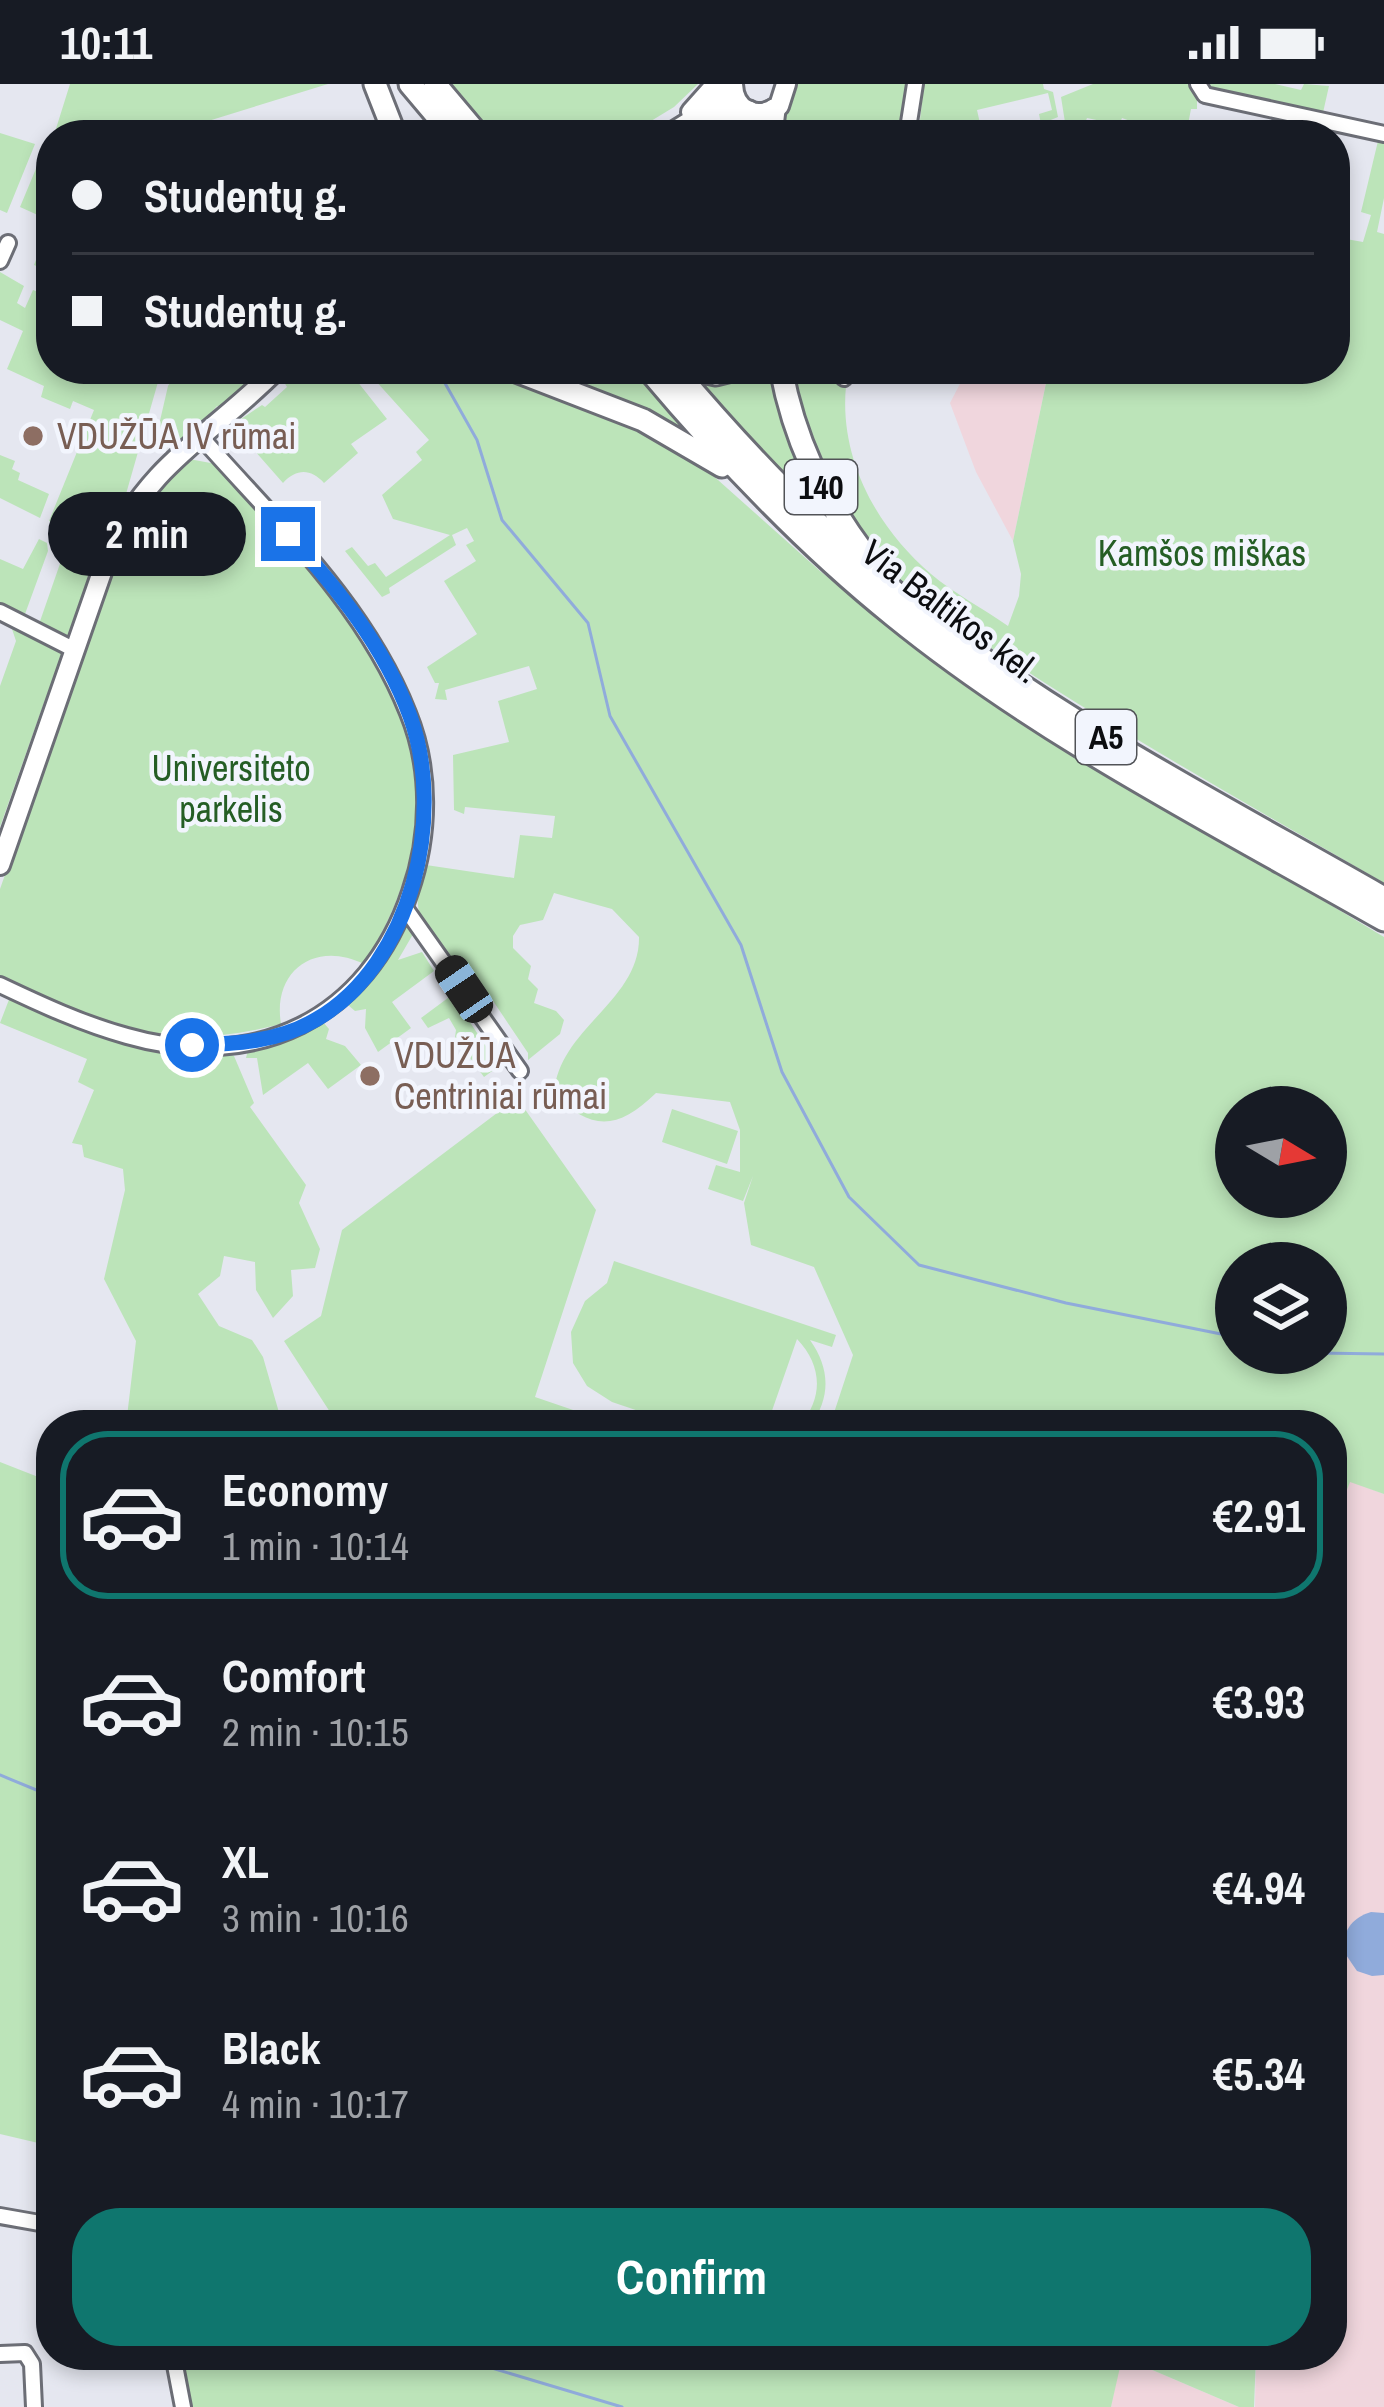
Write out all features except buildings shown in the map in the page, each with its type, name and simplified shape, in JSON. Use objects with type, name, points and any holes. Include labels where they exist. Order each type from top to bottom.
[{"type":"highway","points":[[375,84],[389,120]]},
{"type":"highway","points":[[410,84],[440,120]]},
{"type":"highway","points":[[436,84],[466,120]]},
{"type":"highway","points":[[773,120],[774,110]]},
{"type":"highway","points":[[551,384],[643,419],[748,482]]},
{"type":"highway","name":"Via Baltikos kel.","points":[[661,384],[748,482],[876,601],[997,692],[1093,753],[1384,920]]},
{"type":"highway","name":"Via Baltikos kel.","points":[[687,384],[761,467],[892,591],[1022,686],[1384,898]]},
{"type":"highway","name":"140","points":[[785,384],[798,440],[830,507],[892,591]]},
{"type":"main road","points":[[686,120],[727,85],[749,119],[774,110],[788,85]]},
{"type":"main road","points":[[0,865],[110,549],[128,511],[148,483],[263,384]]},
{"type":"street","points":[[909,120],[914,84]]},
{"type":"street","points":[[1198,84],[1205,95],[1320,120]]},
{"type":"street","points":[[1350,127],[1384,134]]},
{"type":"street","points":[[0,261],[8,243]]},
{"type":"street","points":[[0,985],[130,1037],[192,1045],[238,1043],[296,1030],[339,1003],[370,968],[405,908],[419,858],[425,796],[410,715],[349,606],[200,437]]},
{"type":"street","points":[[0,612],[75,650]]},
{"type":"street","points":[[405,908],[520,1071]]},
{"type":"street","points":[[0,2216],[36,2222]]},
{"type":"street","points":[[0,2354],[25,2353],[32,2364],[34,2407]]},
{"type":"street","points":[[176,2370],[182,2407]]},
{"type":"shaded area","points":[[960,384],[1046,384],[1013,541],[976,472],[950,403]]},
{"type":"shaded area","points":[[1350,1481],[1384,1494],[1384,2407],[1255,2407],[1256,2370],[1347,2370]]},
{"type":"shaded area","points":[[1118,2370],[1152,2370],[1239,2407],[1111,2407]]},
{"type":"green space","points":[[70,84],[328,84],[211,120],[59,120]]},
{"type":"green space","points":[[451,84],[698,84],[653,120],[482,120]]},
{"type":"green space","points":[[797,84],[910,84],[904,120],[781,120]]},
{"type":"green space","points":[[924,84],[1043,84],[1053,92],[1058,117],[1040,120],[1039,114],[1052,110],[1048,93],[977,110],[979,120],[920,120]]},
{"type":"green space","points":[[1093,84],[1191,84],[1197,109],[1191,109],[1189,120],[1065,120],[1061,97]]},
{"type":"green space","points":[[1207,84],[1275,84],[1301,90],[1304,84],[1329,86],[1322,117],[1218,93]]},
{"type":"green space","points":[[0,133],[35,144],[7,213],[0,210]]},
{"type":"green space","name":"Kamšos miškas","points":[[1378,141],[1384,142],[1384,198],[1377,232],[1384,234],[1384,883],[1045,683],[945,616],[898,578],[858,536],[834,498],[792,384],[846,386],[845,413],[855,465],[878,513],[931,574],[1008,626],[1021,574],[1013,541],[1046,384],[1350,384],[1350,240],[1363,242],[1371,215],[1361,212]]},
{"type":"green space","points":[[36,169],[36,214],[20,207]]},
{"type":"green space","points":[[0,272],[24,286],[17,303],[25,308],[36,291],[36,382],[7,369],[23,331],[0,320]]},
{"type":"green space","points":[[40,384],[157,384],[126,494],[104,531],[68,635],[63,637],[38,627],[71,532],[49,521],[94,410],[73,401],[70,409],[41,397],[44,386]]},
{"type":"green space","points":[[249,384],[223,409],[217,406],[211,418],[159,453],[153,451],[168,386]]},
{"type":"green space","points":[[359,384],[387,419],[351,444],[358,453],[324,483],[304,472],[283,483],[232,425],[265,407],[287,387]]},
{"type":"green space","points":[[379,384],[528,384],[641,428],[690,455],[820,571],[969,689],[1384,937],[1384,1494],[1350,1482],[1347,1490],[1347,1410],[835,1410],[853,1355],[814,1267],[751,1245],[744,1203],[753,1176],[743,1201],[708,1189],[716,1165],[740,1172],[740,1130],[730,1102],[656,1093],[629,1114],[605,1122],[580,1115],[554,1093],[570,1050],[627,979],[639,937],[612,909],[554,893],[543,920],[520,925],[513,948],[531,966],[528,979],[538,989],[534,1003],[556,1011],[564,1020],[560,1034],[528,1060],[528,1053],[479,980],[471,984],[419,914],[417,896],[426,865],[514,878],[520,835],[552,838],[555,816],[465,807],[464,814],[454,810],[453,755],[509,742],[498,701],[537,689],[529,666],[445,690],[447,700],[435,699],[439,683],[427,667],[477,634],[444,581],[476,561],[466,545],[474,541],[467,528],[452,535],[456,545],[382,597],[345,551],[352,547],[368,566],[375,563],[386,577],[450,535],[393,519],[382,495],[422,460],[416,452],[429,440]]},
{"type":"green space","points":[[563,384],[647,384],[697,442]]},
{"type":"green space","points":[[699,384],[781,384],[837,531],[782,478]]},
{"type":"green space","points":[[0,455],[15,461],[12,469],[20,473],[18,480],[49,494],[40,518],[0,498]]},
{"type":"green space","name":"Universiteto parkelis","points":[[189,459],[216,464],[316,576],[358,633],[390,692],[411,754],[415,820],[401,889],[364,964],[346,957],[314,958],[301,965],[283,988],[281,1024],[202,1036],[168,1035],[105,1020],[0,976],[0,889],[121,546],[146,502]]},
{"type":"green space","points":[[39,539],[47,543],[48,551],[25,614],[0,607],[0,559],[23,569]]},
{"type":"green space","points":[[19,628],[64,651],[65,657],[0,827],[0,686],[16,641],[12,629]]},
{"type":"green space","points":[[411,924],[416,929],[398,960],[422,952],[434,971],[392,1002],[411,1028],[378,1052],[365,1028],[366,1009],[355,1011],[348,1005],[383,963],[404,926]]},
{"type":"green space","points":[[452,995],[499,1066],[484,1077],[455,1037],[449,1018],[428,1028],[421,1018]]},
{"type":"green space","points":[[10,997],[115,1038],[234,1056],[254,1103],[250,1107],[306,1185],[299,1203],[320,1249],[315,1268],[291,1270],[293,1296],[273,1318],[256,1290],[255,1262],[224,1256],[220,1276],[198,1294],[219,1326],[252,1340],[263,1357],[278,1410],[128,1410],[136,1341],[104,1279],[125,1190],[123,1169],[84,1157],[82,1145],[72,1143],[94,1090],[78,1082],[87,1059],[0,1023]]},
{"type":"green space","points":[[323,1022],[329,1029],[326,1039],[345,1046],[361,1065],[328,1089],[308,1063],[263,1095],[257,1058],[246,1058],[248,1050]]},
{"type":"green space","points":[[517,1098],[596,1210],[535,1397],[573,1410],[329,1410],[284,1341],[321,1316],[342,1230]]},
{"type":"green space","points":[[672,1109],[738,1131],[727,1164],[662,1142]]},
{"type":"green space","points":[[614,1261],[836,1335],[832,1347],[810,1340],[826,1382],[819,1410],[810,1410],[817,1381],[811,1359],[797,1339],[772,1410],[636,1410],[612,1402],[587,1386],[573,1363],[571,1332],[585,1301],[607,1283]]},
{"type":"green space","points":[[0,1462],[36,1476],[36,2142],[0,2134]]},
{"type":"green space","points":[[185,2370],[1119,2370],[1111,2407],[190,2407]]},
{"type":"green space","points":[[1152,2370],[1255,2370],[1254,2407],[1239,2407]]},
{"type":"water","points":[[1384,1913],[1384,1975],[1357,1971],[1347,1956],[1347,1932],[1358,1918]]},
{"type":"waterway","points":[[445,384],[477,440],[502,520],[588,623],[610,716],[741,945],[782,1072],[849,1197],[919,1265],[1066,1303],[1215,1333]]},
{"type":"waterway","points":[[1347,1353],[1384,1354]]},
{"type":"waterway","points":[[0,1775],[36,1790]]},
{"type":"waterway","points":[[498,2370],[622,2407]]},
{"type":"place","name":"VDUŽŪA IV rūmai","points":[[33,436]]},
{"type":"place","name":"VDUŽŪA Centriniai rūmai","points":[[370,1076]]},
{"type":"route","points":[[192,1045],[284,1034],[315,1021],[339,1003],[389,939],[405,908],[419,858],[424,780],[410,715],[359,620],[288,534]]}]
